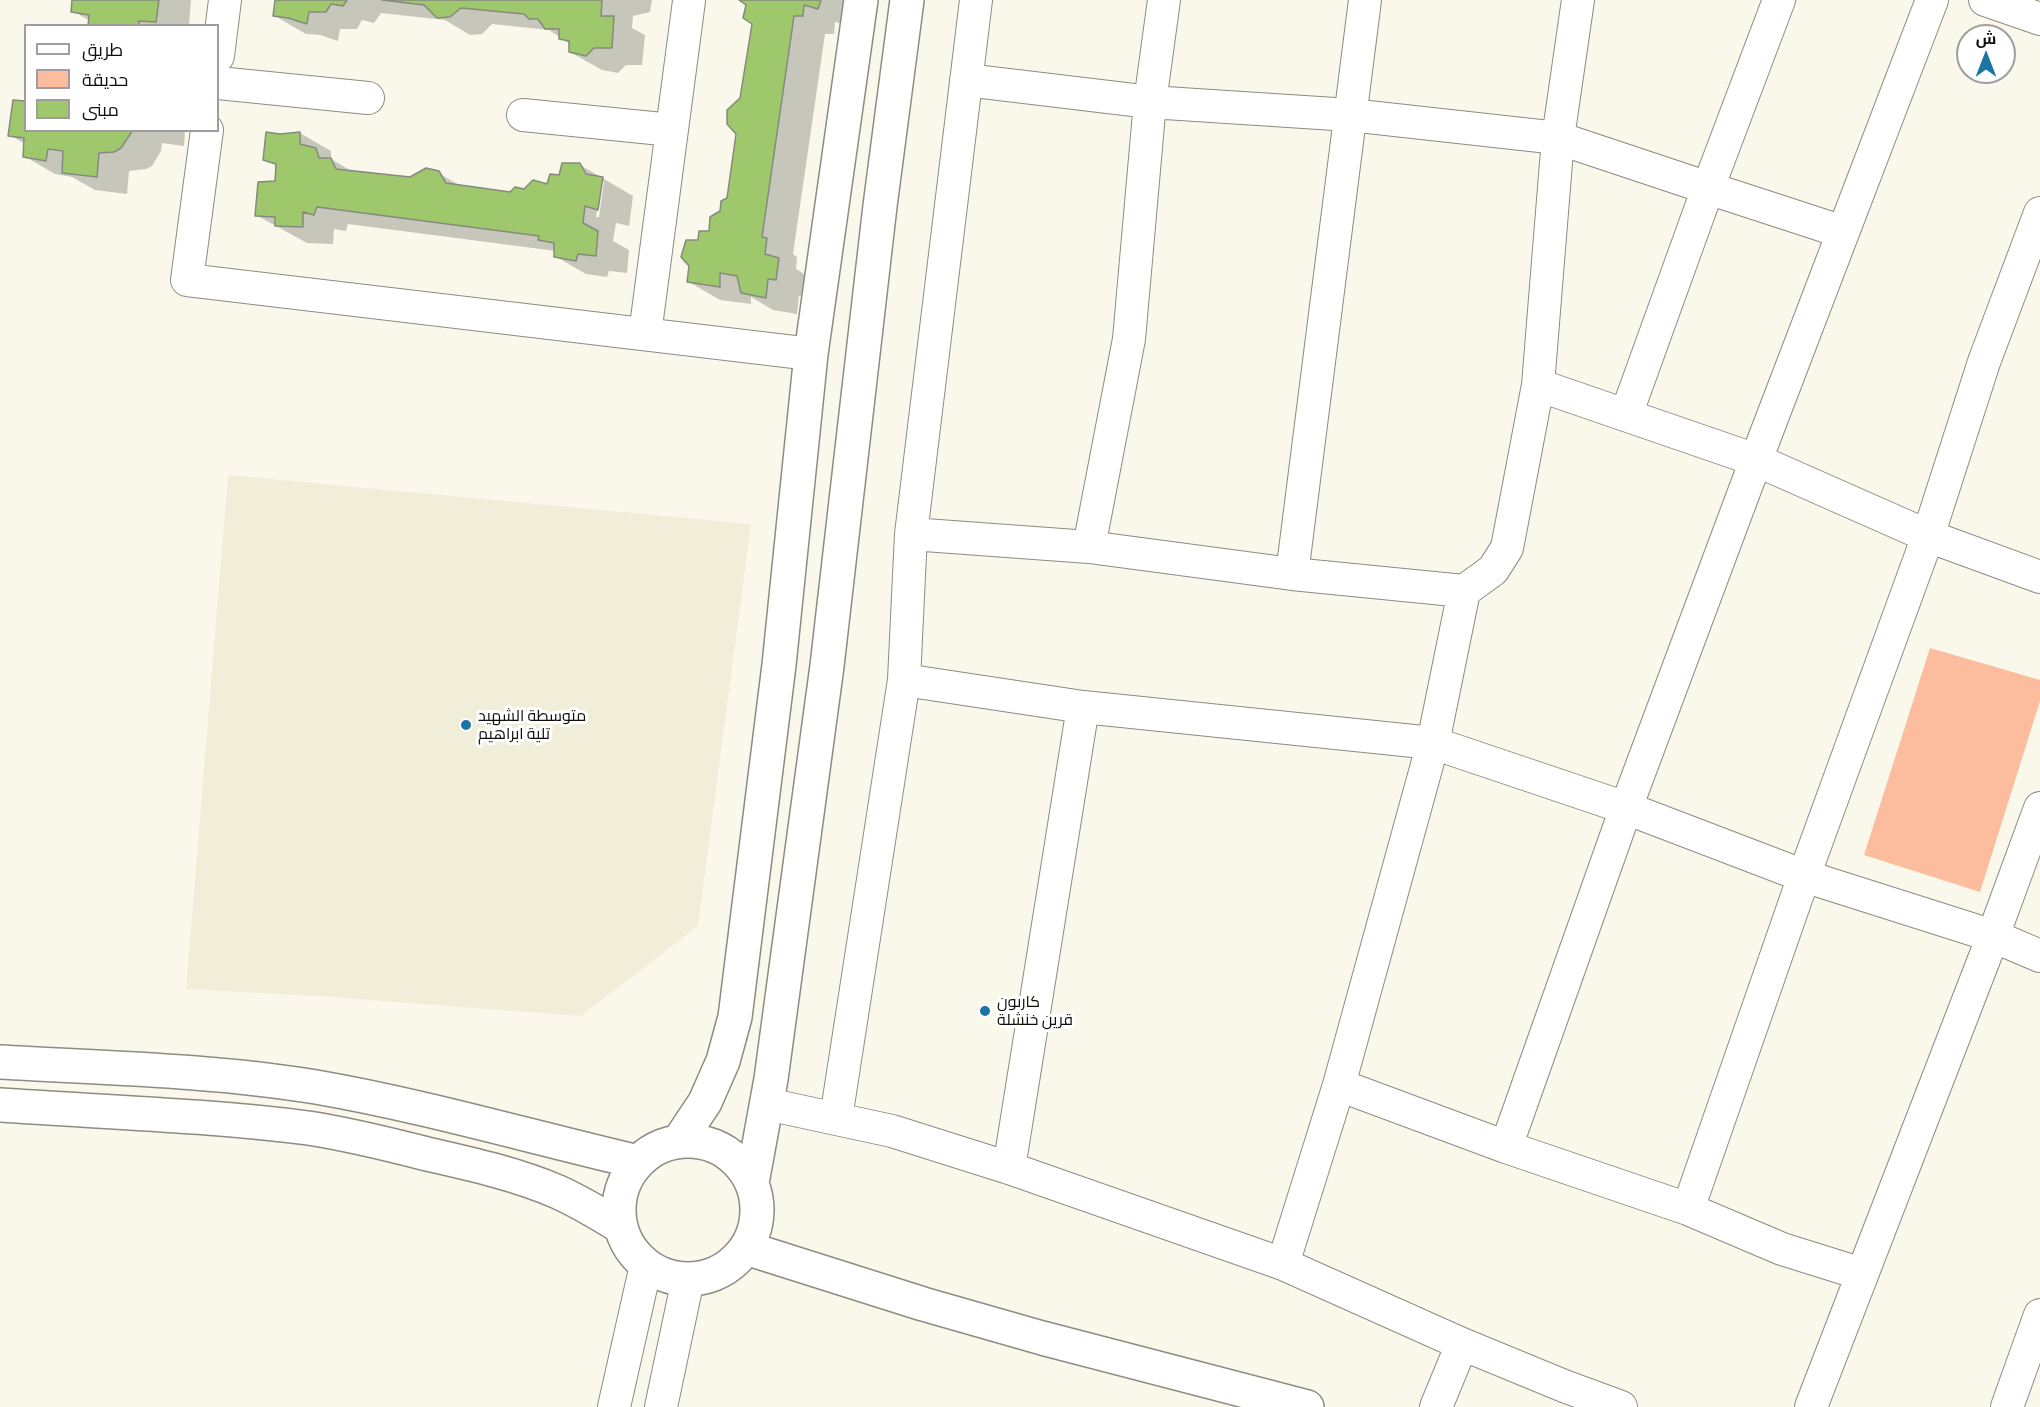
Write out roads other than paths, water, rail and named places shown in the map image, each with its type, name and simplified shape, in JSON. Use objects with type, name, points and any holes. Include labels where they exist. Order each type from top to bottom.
[{"type":"street","points":[[219,48],[225,0]]},
{"type":"street","points":[[679,1141],[705,1102],[723,1061],[735,1017],[778,665],[811,354],[861,0]]},
{"type":"street","points":[[752,1183],[766,1104],[827,666],[883,183],[907,0]]},
{"type":"street","points":[[836,1118],[904,680],[911,534],[976,0]]},
{"type":"street","points":[[1089,547],[1129,339],[1150,102],[1164,0]]},
{"type":"street","points":[[1292,574],[1365,0]]},
{"type":"street","points":[[911,534],[1089,547],[1292,574],[1464,591],[1493,570],[1507,548],[1538,385],[1558,138],[1578,0]]},
{"type":"street","points":[[1626,415],[1779,0]]},
{"type":"street","points":[[1506,1147],[1626,808],[1932,0]]},
{"type":"street","points":[[1985,0],[2040,19]]},
{"type":"street","points":[[645,334],[689,1]]},
{"type":"street","points":[[966,80],[1150,102],[1350,115],[1558,138],[1844,232]]},
{"type":"street","points":[[219,83],[368,98]]},
{"type":"street","points":[[523,115],[672,130]]},
{"type":"street","points":[[207,132],[187,280],[811,354]]},
{"type":"street","points":[[1688,1209],[1804,876],[1928,536],[1984,362],[2040,213]]},
{"type":"street","points":[[1538,385],[1756,460],[1928,536],[2040,577]]},
{"type":"street","points":[[1283,1264],[1339,1085],[1433,742],[1464,591]]},
{"type":"street","points":[[904,680],[1083,707],[1433,742],[1626,808],[1804,876],[1993,936],[2040,956]]},
{"type":"street","points":[[1009,1168],[1083,707]]},
{"type":"street","points":[[1811,1407],[1993,936],[2040,808]]},
{"type":"street","points":[[0,1062],[230,1076],[314,1087],[393,1102],[638,1162]]},
{"type":"street","points":[[1339,1085],[1506,1147],[1688,1209],[1782,1249],[1862,1274]]},
{"type":"street","points":[[766,1104],[892,1131],[1009,1168],[1283,1264],[1462,1344],[1561,1397],[1621,1407]]},
{"type":"street","points":[[0,1105],[233,1120],[310,1129],[378,1142],[490,1168],[524,1179],[574,1200],[621,1227]]},
{"type":"street","points":[[679,1141],[702,1142],[723,1150],[740,1164],[752,1183],[757,1205],[756,1227],[746,1248],[731,1264],[711,1275],[688,1279],[666,1275],[646,1265],[631,1248],[621,1227],[619,1204],[625,1181],[638,1162],[657,1148],[679,1141]]},
{"type":"street","points":[[746,1248],[923,1304],[1031,1335],[1307,1407]]},
{"type":"street","points":[[614,1407],[646,1265]]},
{"type":"street","points":[[661,1407],[688,1279]]},
{"type":"street","points":[[2007,1407],[2040,1315]]},
{"type":"street","points":[[1436,1407],[1462,1344]]},
{"type":"place","name":"متوسطة الشهيد تلية ابراهيم","points":[[466,725]]},
{"type":"place","name":"كاربون قرين خنشلة","points":[[985,1011]]}]
